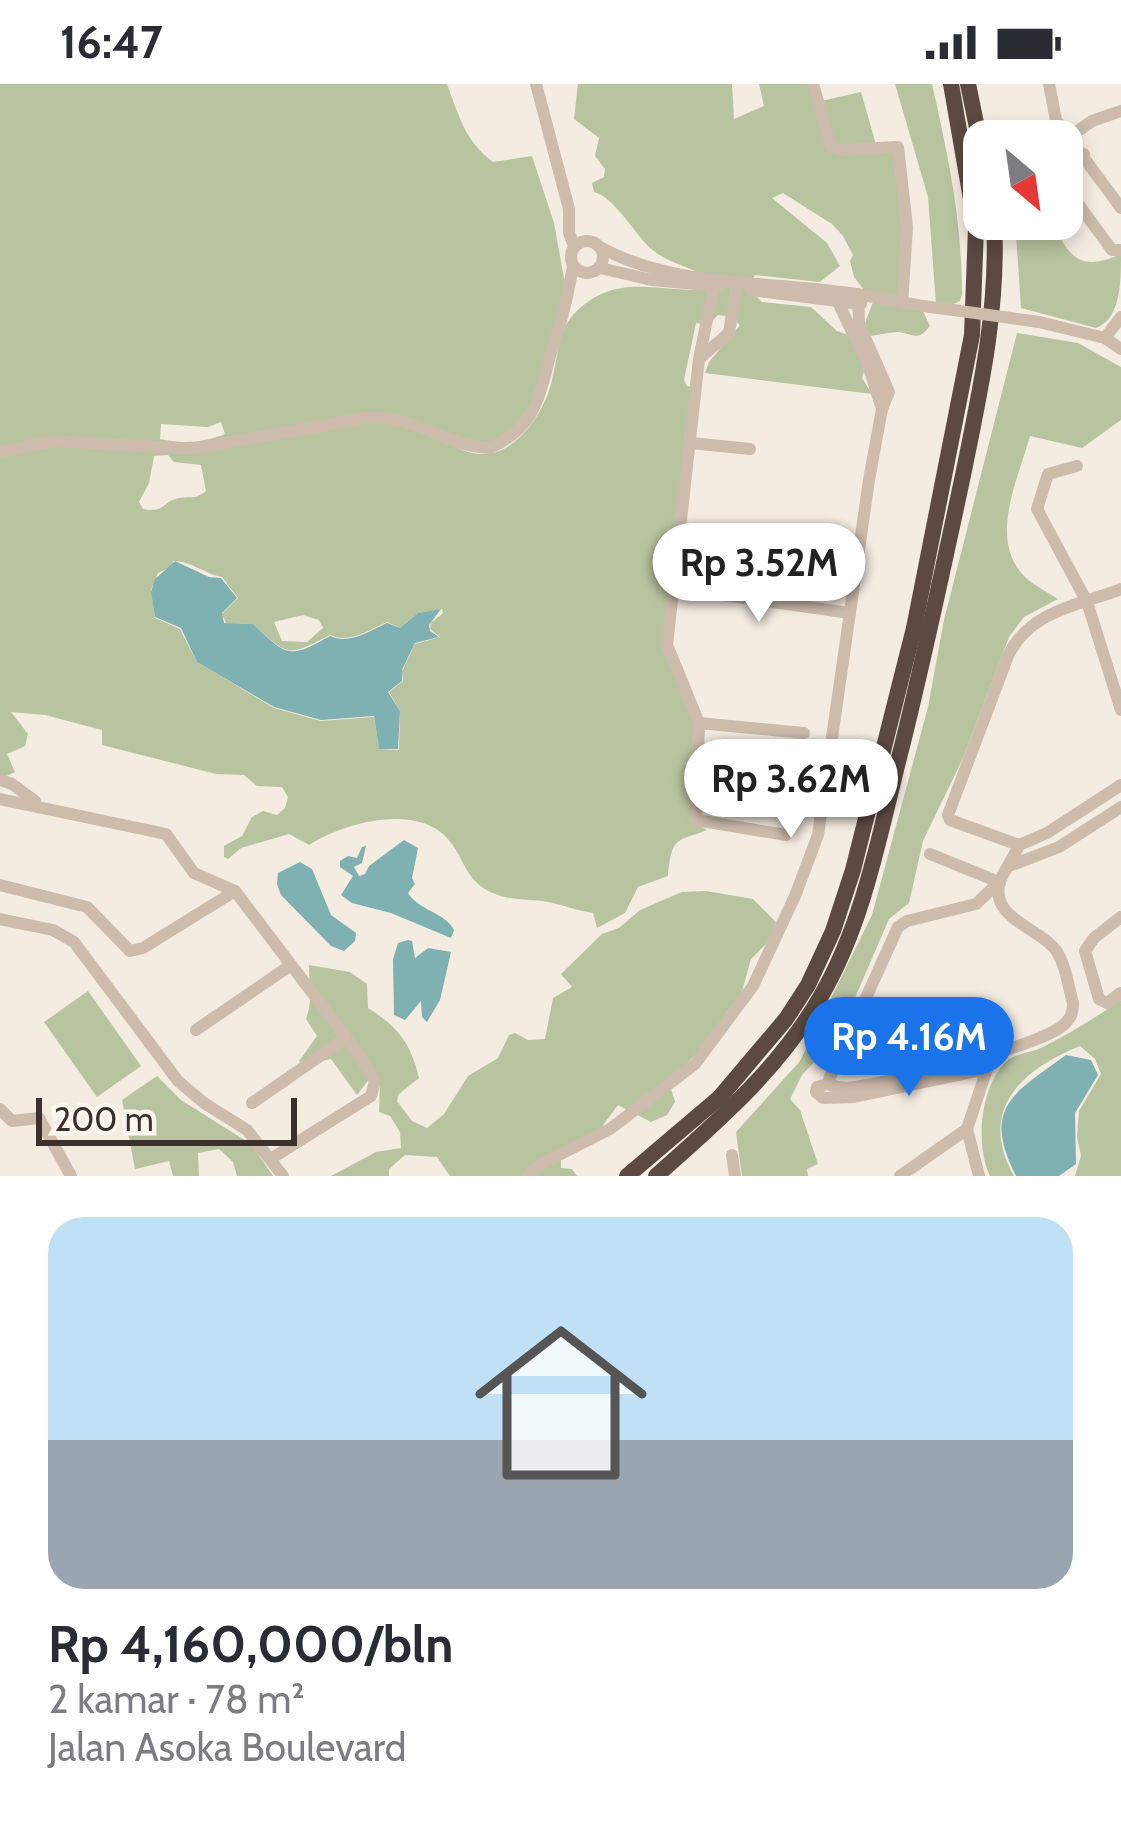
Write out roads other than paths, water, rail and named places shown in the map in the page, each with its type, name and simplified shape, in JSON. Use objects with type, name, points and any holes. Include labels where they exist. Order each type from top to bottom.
[{"type":"highway","points":[[968,84],[975,120]]},
{"type":"highway","points":[[627,1176],[720,1097],[786,1019],[833,931],[853,869],[914,628],[972,335],[976,228],[951,89]]},
{"type":"highway","points":[[656,1176],[740,1102],[787,1048],[821,996],[851,931],[926,652],[990,345],[995,240]]},
{"type":"street","points":[[536,84],[569,209],[587,244],[602,259],[569,296]]},
{"type":"street","points":[[813,84],[831,146],[840,150],[895,145],[899,151],[907,227],[902,304]]},
{"type":"street","points":[[1048,84],[1056,120]]},
{"type":"street","points":[[1083,127],[1121,110]]},
{"type":"street","points":[[1084,154],[1121,208]]},
{"type":"street","points":[[1083,210],[1114,252],[1121,250]]},
{"type":"street","points":[[0,452],[55,441],[191,448],[392,417],[468,446],[490,448],[508,438],[540,400],[569,296],[570,256],[587,244]]},
{"type":"street","points":[[587,244],[675,274],[836,297]]},
{"type":"street","points":[[573,266],[581,273],[596,270],[1039,322],[1105,338],[1121,349]]},
{"type":"street","points":[[714,286],[699,359],[667,645],[699,723],[695,820],[786,835]]},
{"type":"street","points":[[699,359],[729,333],[736,288]]},
{"type":"street","points":[[836,297],[869,368],[881,409]]},
{"type":"street","points":[[528,1176],[541,1164],[610,1129],[672,1084],[708,1049],[753,986],[818,835],[881,409],[889,392],[864,339],[858,299]]},
{"type":"street","points":[[1105,338],[1121,317]]},
{"type":"street","points":[[691,443],[750,449]]},
{"type":"street","points":[[1077,466],[1048,474],[1037,509],[1087,602],[1121,710]]},
{"type":"street","points":[[674,588],[850,613]]},
{"type":"street","points":[[1019,845],[950,820],[948,815],[1018,634],[1035,621],[1121,589]]},
{"type":"street","points":[[699,723],[805,733]]},
{"type":"street","points":[[0,781],[41,805]]},
{"type":"street","points":[[827,1084],[898,927],[976,904],[1012,865],[1019,845],[1121,785]]},
{"type":"street","points":[[0,799],[166,834],[194,873],[235,891],[371,1072],[375,1087],[371,1096],[272,1158]]},
{"type":"street","points":[[1012,865],[1059,847],[1121,807]]},
{"type":"street","points":[[930,854],[999,882]]},
{"type":"street","points":[[987,1069],[842,1099],[818,1096],[817,1087],[827,1084],[854,1088],[992,1053],[1065,1024],[1074,1010],[1058,953],[1007,913],[999,882]]},
{"type":"street","points":[[0,884],[87,907],[130,951],[143,948],[235,891]]},
{"type":"street","points":[[1121,917],[1085,951],[1099,999],[1107,1003],[1121,993]]},
{"type":"street","points":[[0,919],[53,930],[74,943],[178,1081],[247,1130],[283,1176]]},
{"type":"street","points":[[196,1030],[291,965]]},
{"type":"street","points":[[252,1103],[346,1038]]},
{"type":"street","points":[[980,1176],[968,1129],[992,1053]]},
{"type":"street","points":[[0,1109],[10,1120],[40,1118],[70,1176]]},
{"type":"street","points":[[900,1176],[968,1129]]},
{"type":"street","points":[[732,1155],[735,1176]]},
{"type":"water","points":[[175,561],[221,578],[237,598],[222,613],[224,623],[253,624],[289,651],[330,636],[352,638],[387,623],[400,628],[418,613],[441,609],[429,625],[439,637],[415,643],[402,681],[388,692],[400,711],[398,749],[379,749],[374,716],[321,720],[274,707],[197,662],[181,628],[155,617],[151,592],[155,579]]},
{"type":"water","points":[[404,840],[418,848],[415,884],[408,893],[450,924],[451,938],[341,895],[353,876],[340,867],[340,861],[357,858],[366,846],[362,863],[354,867],[359,876]]},
{"type":"water","points":[[300,862],[312,869],[331,915],[356,933],[355,941],[344,951],[331,946],[281,895],[278,873]]},
{"type":"water","points":[[408,940],[415,958],[428,948],[451,952],[440,1000],[427,1022],[421,1001],[405,1020],[394,1015],[393,959],[398,943]]},
{"type":"water","points":[[1066,1055],[1091,1060],[1098,1075],[1075,1113],[1076,1164],[1059,1176],[1016,1176],[1002,1133],[1008,1104]]}]
